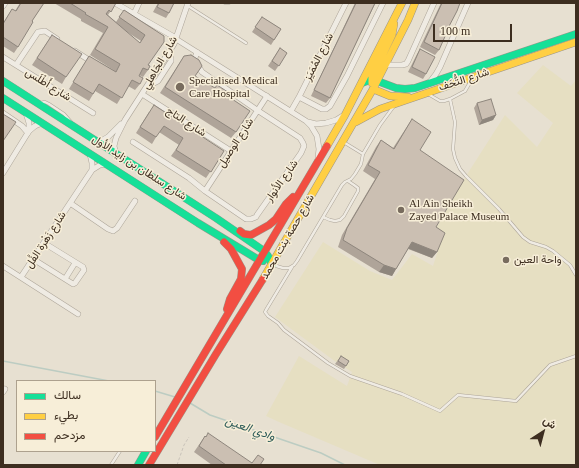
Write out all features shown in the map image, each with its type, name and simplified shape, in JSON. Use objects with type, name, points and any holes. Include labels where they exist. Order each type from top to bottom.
[{"type":"main road","name":"شارع حصة بنت محمد","points":[[149,465],[273,261],[354,123],[373,89],[375,80],[385,65],[415,3]]},
{"type":"main road","name":"شارع حصة بنت محمد","points":[[156,435],[318,161],[361,84],[400,4]]},
{"type":"main road","points":[[361,84],[366,81],[375,80],[375,71],[392,36],[394,18]]},
{"type":"main road","name":"شارع التُّحَف","points":[[375,80],[396,88],[410,88],[427,84],[576,34]]},
{"type":"main road","name":"شارع التُّحَف","points":[[354,123],[374,111],[426,92],[576,42]]},
{"type":"main road","name":"شارع سلطان بن زايد الأول","points":[[3,81],[216,218],[264,251],[273,261]]},
{"type":"main road","points":[[373,89],[390,96],[410,98]]},
{"type":"main road","name":"شارع سلطان بن زايد الأول","points":[[3,98],[198,223],[259,260]]},
{"type":"main road","points":[[216,218],[228,223],[244,234],[254,234],[274,221],[286,204],[298,193]]},
{"type":"main road","points":[[198,223],[229,246],[242,268],[242,276],[230,299],[226,315]]},
{"type":"main road","points":[[259,260],[273,261]]},
{"type":"main road","points":[[138,465],[145,452]]},
{"type":"street","points":[[115,3],[176,38],[306,121],[316,124],[326,124],[344,115]]},
{"type":"street","points":[[134,14],[139,3]]},
{"type":"street","name":"شارع المُمَيَز","points":[[291,112],[346,3]]},
{"type":"street","points":[[299,97],[322,109],[326,109],[330,106],[347,76],[383,3]]},
{"type":"street","points":[[385,65],[406,64],[434,3]]},
{"type":"street","points":[[427,84],[440,67],[468,3]]},
{"type":"street","name":"شارع الجَاهلِي","points":[[116,154],[114,146],[115,142],[125,120],[176,38],[188,5]]},
{"type":"street","points":[[16,66],[36,34],[40,31],[45,31],[62,42]]},
{"type":"street","points":[[69,46],[99,66]]},
{"type":"street","name":"شارع الأنوار","points":[[133,142],[189,178],[205,191],[246,218],[254,218],[257,215],[303,150],[303,143],[300,138],[202,72],[196,63],[195,58],[197,52]]},
{"type":"street","name":"شارع أَطْلَس","points":[[3,57],[93,113]]},
{"type":"street","points":[[440,67],[441,72],[448,77]]},
{"type":"street","name":"شارع التاج","points":[[142,94],[231,151]]},
{"type":"street","name":"شارع الوصيل","points":[[205,191],[267,96]]},
{"type":"street","points":[[26,112],[29,123],[28,132]]},
{"type":"street","points":[[3,113],[28,132]]},
{"type":"street","name":"شارع الجَاهلِي","points":[[98,142],[108,137],[125,120]]},
{"type":"street","points":[[306,121],[314,131],[319,142],[318,161]]},
{"type":"street","points":[[3,172],[28,132],[35,126],[43,123]]},
{"type":"street","points":[[90,154],[92,160],[92,170]]},
{"type":"street","points":[[92,170],[100,165],[106,164]]},
{"type":"street","name":"شارع زَهْرة الفُل","points":[[21,277],[92,170]]},
{"type":"street","name":"شارع زَهْرة الفُل","points":[[70,203],[108,229],[114,231],[135,201]]},
{"type":"street","points":[[33,259],[72,284],[75,283],[84,269],[44,243]]},
{"type":"street","points":[[65,279],[75,262]]},
{"type":"street","points":[[3,266],[78,314]]},
{"type":"lane","points":[[188,5],[246,43]]},
{"type":"lane","points":[[426,92],[440,101],[444,101],[465,90],[473,77]]},
{"type":"lane","points":[[450,99],[455,122],[453,149],[460,169],[469,180],[499,209],[523,237],[530,242],[553,251],[570,265],[576,275]]},
{"type":"lane","points":[[273,261],[283,268],[289,268],[298,261],[342,185],[351,179],[355,174],[361,164],[363,154],[380,125],[396,103]]},
{"type":"lane","points":[[343,142],[363,154]]},
{"type":"lane","points":[[324,217],[335,222],[344,216],[358,191],[358,188],[348,180]]},
{"type":"lane","points":[[292,266],[266,310],[266,314],[268,316],[328,363],[350,376],[402,394],[440,411],[458,395],[516,401],[550,365],[576,356]]},
{"type":"lane","points":[[111,465],[119,452]]},
{"type":"path","points":[[177,465],[184,445],[189,437]]},
{"type":"shaded area","name":"واحة العين","points":[[543,65],[571,86],[576,80],[576,465],[380,465],[266,416],[299,356],[347,386],[352,372],[275,317],[323,242],[370,271],[392,280],[412,254],[433,266],[439,247],[430,239],[466,176],[505,115],[537,147],[553,123],[517,93]]},
{"type":"building","points":[[21,3],[44,3],[18,47],[3,37],[3,24],[12,9],[16,11]]},
{"type":"building","points":[[70,3],[116,3],[111,12],[109,10],[106,14],[140,43],[145,35],[119,17],[124,10],[164,36],[164,42],[148,65],[150,66],[148,70],[143,68],[139,76],[143,78],[140,84],[132,80],[122,98],[99,84],[93,94],[73,82],[89,56],[116,72],[120,64],[95,49],[108,27],[85,14],[86,13]]},
{"type":"building","points":[[159,3],[174,3],[169,13],[157,7]]},
{"type":"building","points":[[356,3],[375,3],[330,98],[314,90]]},
{"type":"building","points":[[442,3],[460,3],[439,50],[424,42]]},
{"type":"building","points":[[262,17],[281,29],[274,40],[255,27]]},
{"type":"building","points":[[52,35],[82,54],[66,77],[37,58]]},
{"type":"building","points":[[280,48],[287,53],[279,66],[272,61]]},
{"type":"building","points":[[420,49],[435,57],[426,74],[412,67]]},
{"type":"building","points":[[191,55],[199,60],[202,66],[195,76],[215,88],[217,85],[234,96],[232,99],[250,111],[236,132],[165,87],[184,56]]},
{"type":"building","points":[[491,99],[496,115],[482,120],[477,103]]},
{"type":"building","points":[[154,105],[224,151],[211,172],[176,150],[183,138],[164,126],[156,137],[140,127]]},
{"type":"building","points":[[3,114],[16,122],[3,141]]},
{"type":"building","name":"Al Ain Sheikh Zayed Palace Museum","points":[[412,119],[431,132],[420,150],[464,180],[436,227],[445,233],[437,252],[412,242],[396,269],[384,265],[343,240],[347,228],[380,172],[368,165],[381,140],[394,149]]},
{"type":"building","points":[[341,356],[349,361],[346,366],[338,361]]},
{"type":"building","points":[[208,433],[252,463],[258,455],[264,459],[260,465],[226,465],[199,446]]},
{"type":"waterway","name":"وادي العين","points":[[3,361],[104,380]]},
{"type":"waterway","name":"وادي العين","points":[[156,391],[175,397]]},
{"type":"waterway","name":"وادي العين","points":[[190,403],[210,415],[321,453],[345,465]]},
{"type":"traffic: fast","points":[[362,83],[372,79],[396,88],[415,88],[576,34]]},
{"type":"traffic: fast","points":[[3,81],[216,218],[264,251],[272,265]]},
{"type":"traffic: fast","points":[[3,98],[198,223],[263,261]]},
{"type":"traffic: fast","points":[[138,465],[145,452]]},
{"type":"traffic: slow","points":[[327,146],[345,115],[402,3]]},
{"type":"traffic: slow","points":[[263,279],[373,89],[415,3]]},
{"type":"traffic: slow","points":[[372,83],[372,77],[392,35],[394,24]]},
{"type":"traffic: slow","points":[[356,122],[380,109],[576,42]]},
{"type":"traffic: slow","points":[[373,89],[390,96],[408,97]]},
{"type":"traffic: jam","points":[[156,435],[327,146]]},
{"type":"traffic: jam","points":[[240,231],[244,234],[251,235],[269,225],[276,219],[286,204],[293,197]]},
{"type":"traffic: jam","points":[[224,242],[231,249],[242,269],[241,279],[230,299],[227,309]]},
{"type":"traffic: jam","points":[[149,465],[263,279]]},
{"type":"place","name":"Specialised Medical Care Hospital","points":[[180,87]]},
{"type":"place","name":"Al Ain Sheikh Zayed Palace Museum","points":[[401,210]]},
{"type":"place","name":"واحة العين","points":[[506,260]]}]
